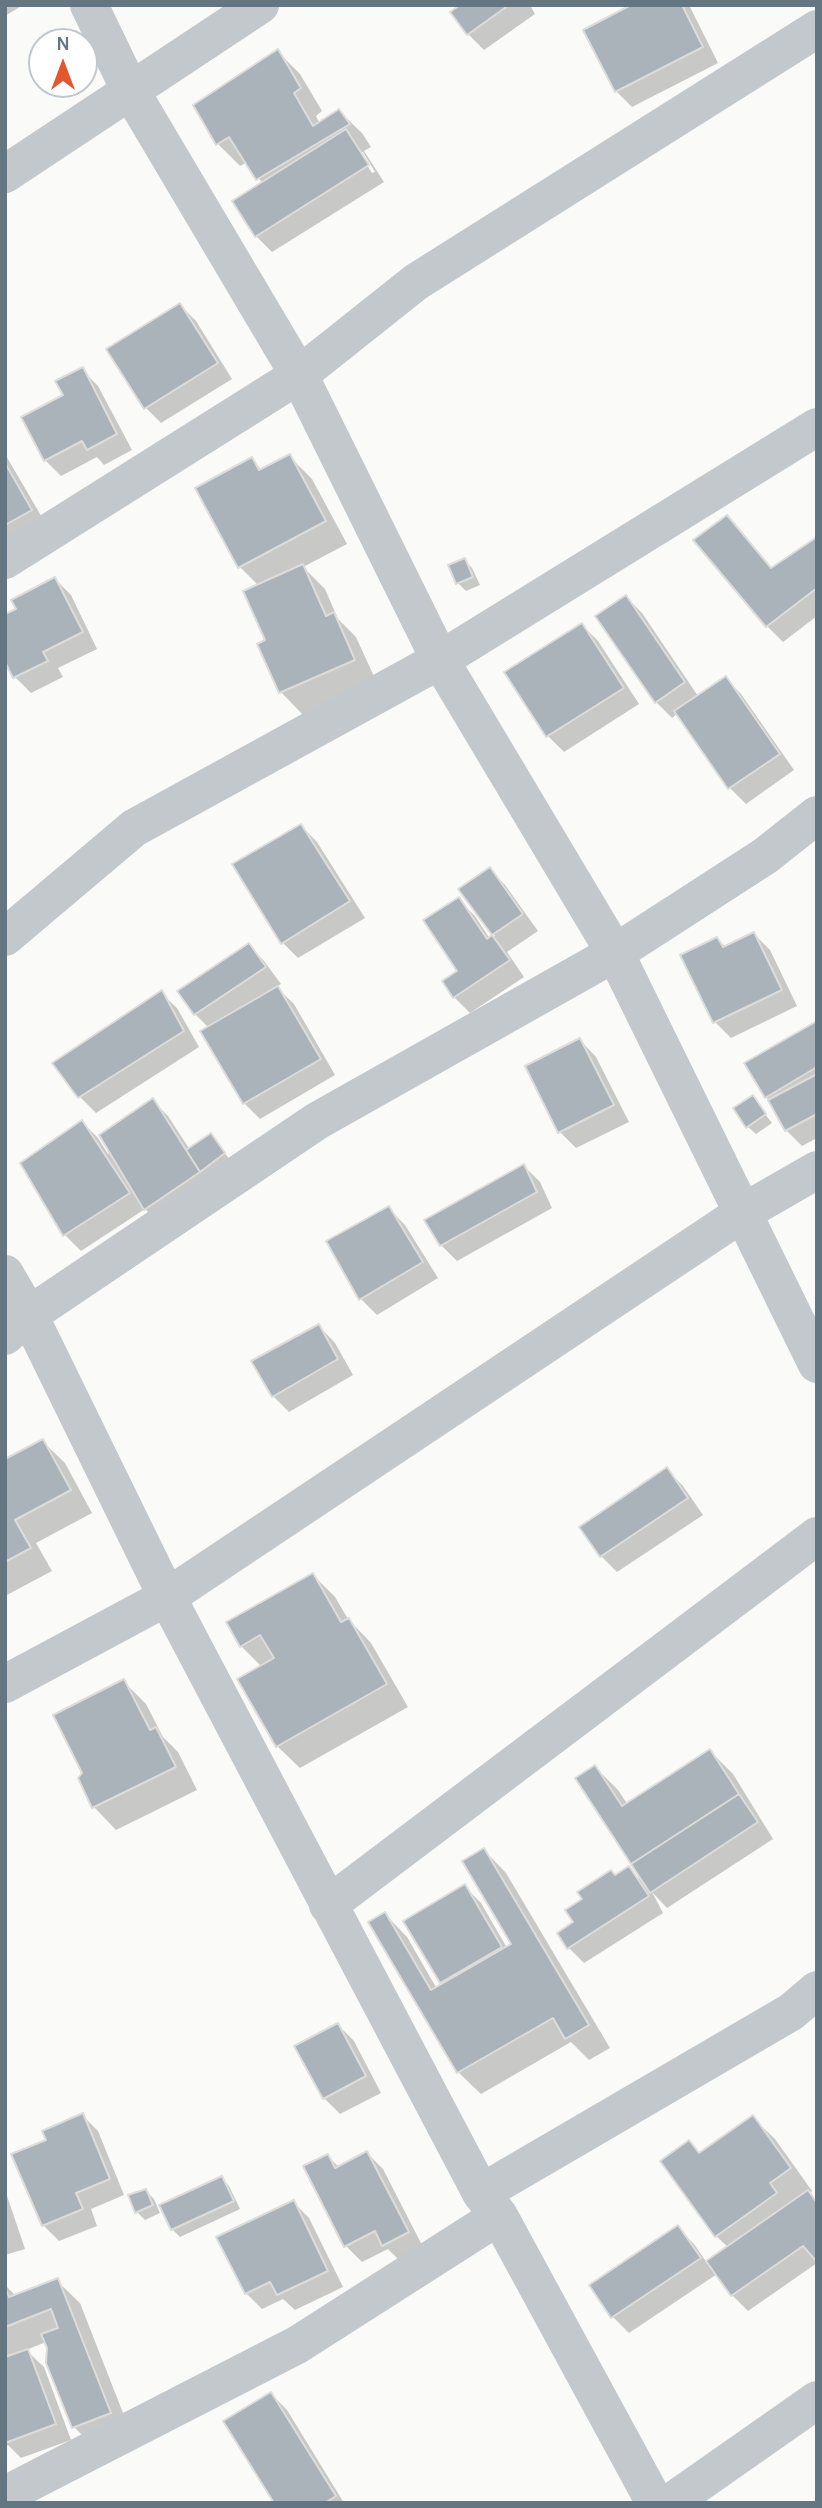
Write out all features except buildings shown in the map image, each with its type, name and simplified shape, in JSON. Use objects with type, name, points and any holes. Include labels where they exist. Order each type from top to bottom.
[{"type":"street","points":[[89,5],[130,90],[299,375],[440,660],[615,953],[817,1364]]},
{"type":"street","points":[[5,174],[260,5]]},
{"type":"street","points":[[5,560],[299,375],[416,282],[817,29]]},
{"type":"street","points":[[5,937],[134,828],[440,660],[817,427]]},
{"type":"street","points":[[17,1326],[317,1121],[615,953],[765,856],[817,815]]},
{"type":"street","points":[[5,1684],[167,1597],[744,1212],[817,1170]]},
{"type":"street","points":[[5,1274],[17,1326],[167,1597],[328,1905],[490,2205],[655,2503]]},
{"type":"street","points":[[328,1905],[817,1536]]},
{"type":"street","points":[[5,2495],[297,2345],[490,2205],[791,2012],[817,1990]]},
{"type":"street","points":[[670,2503],[817,2400]]}]
